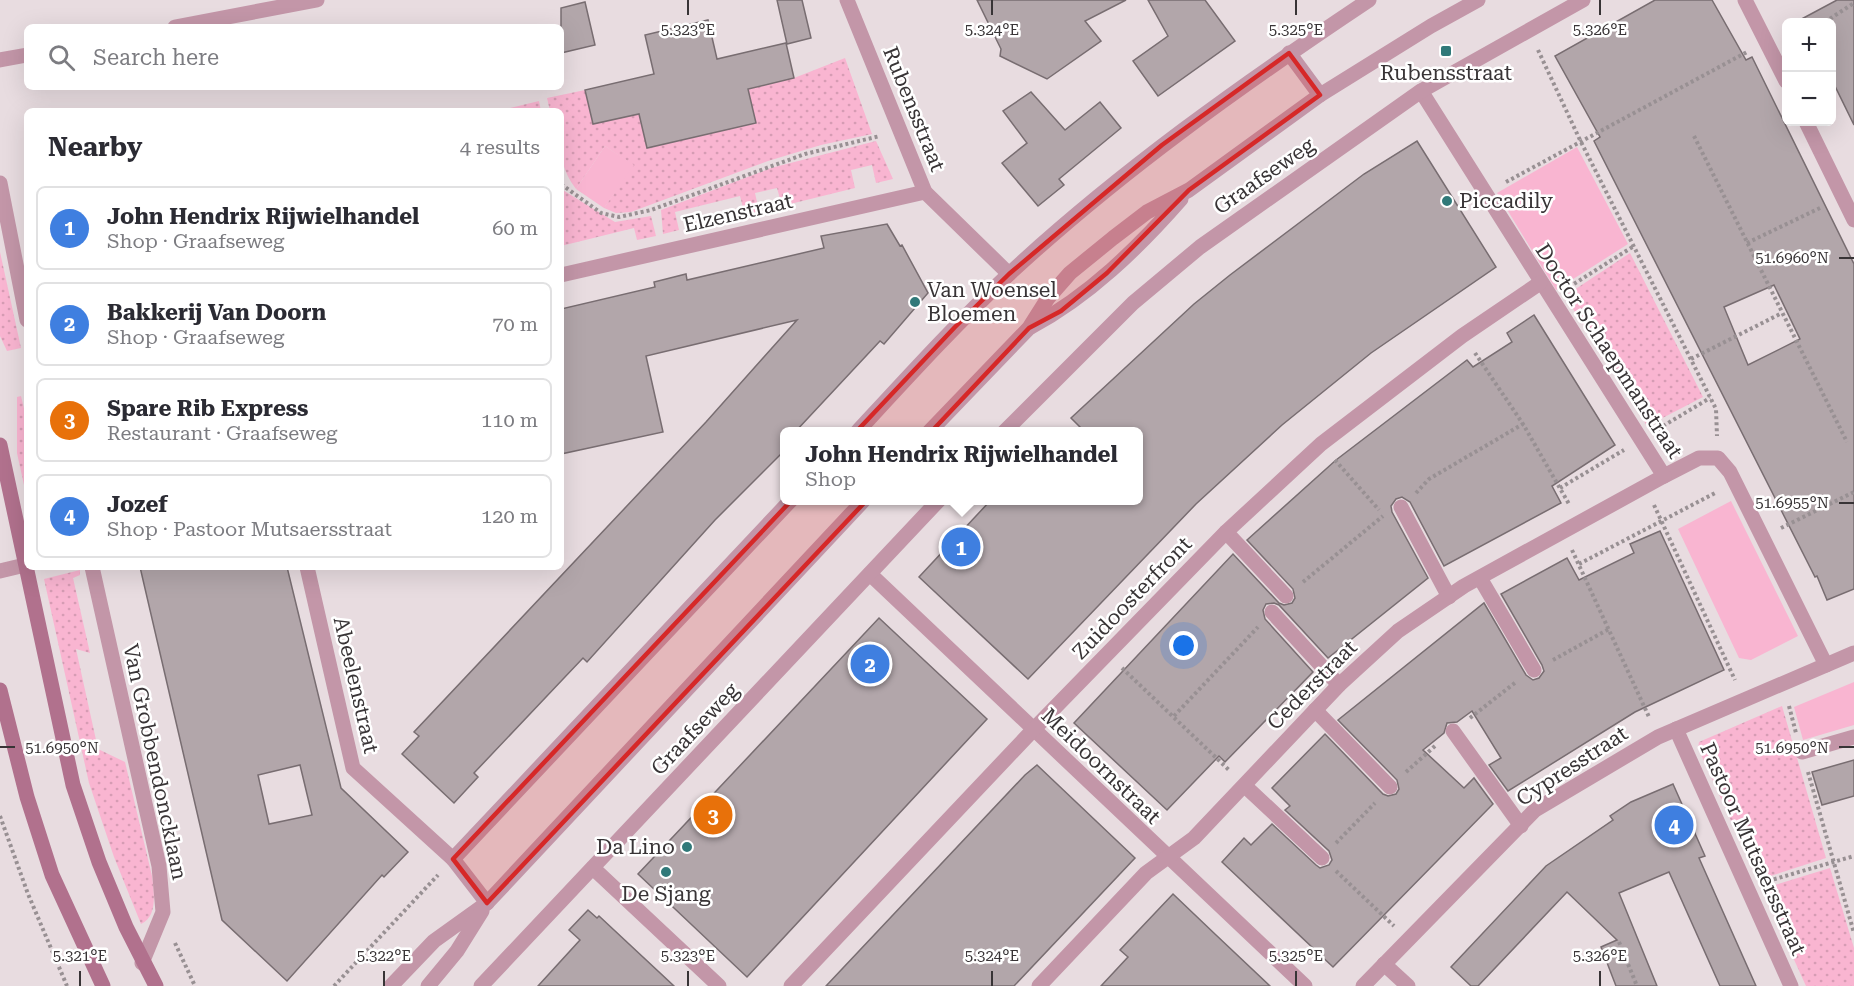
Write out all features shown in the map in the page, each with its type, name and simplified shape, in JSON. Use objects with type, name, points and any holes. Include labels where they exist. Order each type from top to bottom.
[{"type":"main road","points":[[0,445],[24,556]]},
{"type":"main road","points":[[27,570],[73,786],[99,862],[142,963],[156,986]]},
{"type":"main road","points":[[0,690],[27,797],[52,876],[103,986]]},
{"type":"street","points":[[191,24],[317,0]]},
{"type":"street","name":"Rubensstraat","points":[[847,0],[925,192],[1009,274]]},
{"type":"street","points":[[861,427],[1009,274],[1162,145],[1289,53],[1369,0]]},
{"type":"street","name":"Graafseweg","points":[[934,427],[1029,328],[1048,298],[1070,273],[1147,212],[1189,190],[1320,95],[1431,26],[1478,0]]},
{"type":"street","name":"Graafseweg","points":[[1009,427],[1133,303],[1200,248],[1421,92],[1583,0]]},
{"type":"street","points":[[1745,0],[1782,73]]},
{"type":"street","points":[[1289,53],[1320,95]]},
{"type":"street","points":[[0,60],[24,56]]},
{"type":"street","name":"Doctor Schaepmanstraat","points":[[1421,92],[1484,195],[1664,476],[1699,458],[1718,458]]},
{"type":"street","points":[[1808,126],[1854,220]]},
{"type":"street","points":[[0,183],[24,305]]},
{"type":"street","name":"Graafseweg","points":[[1029,328],[1061,311],[1107,273],[1159,224],[1189,190]]},
{"type":"street","name":"Elzenstraat","points":[[564,274],[925,192]]},
{"type":"street","name":"Zuidoosterfront","points":[[791,986],[1033,730],[1226,532],[1321,444],[1462,336],[1540,283]]},
{"type":"street","points":[[1718,458],[1735,482],[1764,537],[1826,665]]},
{"type":"street","name":"Cederstraat","points":[[1040,986],[1146,873],[1194,838],[1314,710],[1398,631],[1480,578],[1664,476]]},
{"type":"street","points":[[453,859],[787,505]]},
{"type":"street","name":"Graafseweg","points":[[428,986],[457,951],[487,903],[860,505]]},
{"type":"street","name":"Graafseweg","points":[[481,986],[935,505]]},
{"type":"street","points":[[1401,507],[1449,597]]},
{"type":"street","points":[[1226,532],[1286,596]]},
{"type":"street","points":[[0,571],[24,565]]},
{"type":"street","name":"Van Grobbendoncklaan","points":[[93,570],[159,866],[162,912],[142,963]]},
{"type":"street","name":"Abeelenstraat","points":[[308,570],[353,768],[453,859],[487,903]]},
{"type":"street","name":"Meidoornstraat","points":[[870,574],[1168,859],[1305,986]]},
{"type":"street","points":[[1480,578],[1534,670]]},
{"type":"street","points":[[1272,612],[1339,685]]},
{"type":"street","name":"Cypresstraat","points":[[1363,986],[1536,810],[1658,737],[1854,654]]},
{"type":"street","points":[[1314,710],[1390,788]]},
{"type":"street","name":"Pastoor Mutsaersstraat","points":[[1676,729],[1791,986]]},
{"type":"street","points":[[1452,731],[1521,826]]},
{"type":"street","points":[[1802,752],[1854,737]]},
{"type":"street","points":[[1245,786],[1322,858]]},
{"type":"street","points":[[593,868],[718,986]]},
{"type":"street","name":"Graafseweg","points":[[391,986],[434,940],[487,903]]},
{"type":"street","points":[[1384,964],[1408,986]]},
{"type":"path","points":[[1831,18],[1854,3]]},
{"type":"path","points":[[1528,30],[1580,140],[1716,409],[1718,458]]},
{"type":"path","points":[[1484,195],[1721,64],[1767,43]]},
{"type":"path","points":[[564,186],[602,213],[619,217],[651,210],[805,154],[901,132]]},
{"type":"path","points":[[1694,136],[1847,442]]},
{"type":"path","points":[[1747,243],[1842,197]]},
{"type":"path","points":[[1551,299],[1634,246]]},
{"type":"path","points":[[1690,359],[1782,313]]},
{"type":"path","points":[[1462,336],[1523,424],[1580,523]]},
{"type":"path","points":[[1286,596],[1383,516],[1401,507],[1429,479],[1523,424]]},
{"type":"path","points":[[1321,444],[1383,516]]},
{"type":"path","points":[[1579,564],[1735,482]]},
{"type":"path","points":[[1646,488],[1745,699]]},
{"type":"path","points":[[1764,537],[1854,492]]},
{"type":"path","points":[[1564,532],[1658,737]]},
{"type":"path","points":[[1174,716],[1272,612]]},
{"type":"path","points":[[1107,654],[1245,786]]},
{"type":"path","points":[[1782,683],[1854,933]]},
{"type":"path","points":[[0,816],[28,894],[67,986]]},
{"type":"path","points":[[1747,888],[1854,856]]},
{"type":"path","points":[[1322,858],[1408,939]]},
{"type":"path","points":[[334,986],[453,859]]},
{"type":"path","points":[[162,912],[195,986]]},
{"type":"path","points":[[1619,942],[1637,986]]},
{"type":"highlighted area","points":[[1289,53],[1320,95],[1189,190],[1107,273],[1061,311],[1029,328],[487,903],[453,859],[955,327],[1009,274],[1162,145]]},
{"type":"shaded area","points":[[845,58],[872,134],[821,145],[768,161],[631,212],[616,213],[604,208],[633,165],[605,146],[576,189],[564,167],[564,108],[549,108],[547,98],[585,90],[593,124],[639,114],[648,148],[755,123],[748,89],[794,78]]},
{"type":"shaded area","points":[[539,101],[540,108],[510,108]]},
{"type":"shaded area","points":[[876,141],[893,179],[876,183],[872,165],[851,170],[855,188],[782,206],[777,188],[755,193],[759,211],[745,215],[740,196],[675,212],[679,230],[663,234],[661,210],[771,168]]},
{"type":"shaded area","points":[[605,146],[634,165],[604,208],[576,189]]},
{"type":"shaded area","points":[[1577,147],[1628,244],[1556,290],[1497,193]]},
{"type":"shaded area","points":[[564,191],[615,222],[651,216],[656,236],[637,240],[634,228],[564,245]]},
{"type":"shaded area","points":[[0,252],[21,348],[7,351],[0,336]]},
{"type":"shaded area","points":[[1630,253],[1703,397],[1647,426],[1565,296]]},
{"type":"shaded area","points":[[21,396],[24,408],[24,485],[17,453],[17,397]]},
{"type":"shaded area","points":[[1731,501],[1798,636],[1751,660],[1739,658],[1678,529]]},
{"type":"shaded area","points":[[80,570],[80,575],[73,578],[90,653],[76,649],[98,749],[125,762],[152,876],[154,903],[150,916],[141,924],[114,857],[89,783],[44,579]]},
{"type":"shaded area","points":[[1854,682],[1854,725],[1803,740],[1794,707]]},
{"type":"shaded area","points":[[1782,706],[1826,858],[1758,880],[1698,748],[1699,742]]},
{"type":"shaded area","points":[[1830,868],[1854,948],[1854,986],[1806,986],[1762,889]]},
{"type":"building","points":[[777,0],[802,0],[811,38],[787,44]]},
{"type":"building","points":[[977,0],[1126,0],[1085,21],[1101,41],[1047,79],[1000,56],[1001,49]]},
{"type":"building","points":[[1148,0],[1205,0],[1235,41],[1158,96],[1133,61],[1168,36]]},
{"type":"building","points":[[1655,0],[1712,0],[1746,60],[1752,57],[1782,118],[1782,126],[1786,126],[1854,264],[1854,589],[1827,600],[1817,576],[1815,577],[1594,141],[1600,137],[1555,56]],"holes":[[[1774,285],[1800,339],[1748,365],[1724,307]]]},
{"type":"building","points":[[1837,0],[1854,0],[1854,125],[1836,88],[1836,18],[1803,18]]},
{"type":"building","points":[[585,2],[595,45],[564,52],[564,24],[561,24],[561,8]]},
{"type":"building","points":[[708,20],[717,59],[786,43],[794,78],[748,89],[756,123],[647,148],[639,114],[593,124],[585,90],[654,74],[645,35]]},
{"type":"building","points":[[1031,92],[1065,130],[1100,102],[1121,128],[1059,179],[1064,185],[1038,206],[1002,163],[1027,143],[1003,111]]},
{"type":"building","points":[[1417,141],[1496,267],[1371,353],[1282,425],[1196,504],[1028,679],[919,577],[986,505],[1143,505],[1143,427],[1080,427],[1071,418],[1194,304],[1364,174]]},
{"type":"building","points":[[887,224],[900,246],[902,245],[928,293],[884,344],[880,341],[800,427],[780,427],[780,455],[715,520],[587,662],[583,658],[474,773],[478,777],[454,803],[402,754],[419,736],[414,732],[706,422],[797,320],[646,356],[663,432],[564,453],[564,308],[655,287],[654,282],[686,274],[687,280],[824,248],[821,236]]},
{"type":"building","points":[[1534,315],[1615,445],[1552,486],[1561,503],[1444,566],[1410,502],[1402,497],[1396,499],[1391,506],[1392,512],[1428,578],[1328,658],[1279,605],[1266,604],[1263,610],[1265,619],[1313,672],[1225,762],[1219,756],[1167,810],[1074,723],[1233,554],[1279,603],[1284,605],[1292,603],[1295,598],[1293,589],[1247,540],[1336,460],[1467,360],[1473,367],[1512,342],[1507,333]]},
{"type":"building","points":[[1660,531],[1724,670],[1635,712],[1508,791],[1489,765],[1501,758],[1472,711],[1457,722],[1447,723],[1444,733],[1423,750],[1464,788],[1474,778],[1493,804],[1333,967],[1222,862],[1244,838],[1251,845],[1272,824],[1320,868],[1329,865],[1332,860],[1329,851],[1285,810],[1290,806],[1272,788],[1325,734],[1383,794],[1388,796],[1396,794],[1399,789],[1397,780],[1338,720],[1484,603],[1526,675],[1533,680],[1539,678],[1544,671],[1542,665],[1501,594],[1567,558],[1579,580],[1634,553],[1630,544]]},
{"type":"building","points":[[141,570],[288,570],[341,788],[408,852],[384,877],[382,875],[287,981],[222,920]],"holes":[[[300,765],[312,815],[269,824],[258,775]]]},
{"type":"building","points":[[879,618],[987,719],[747,977],[638,874]]},
{"type":"building","points":[[1854,760],[1854,796],[1822,805],[1812,772]]},
{"type":"building","points":[[1037,765],[1135,858],[1014,986],[826,986],[1025,775]]},
{"type":"building","points":[[1673,784],[1705,856],[1699,858],[1756,986],[1720,986],[1669,872],[1619,893],[1657,986],[1616,986],[1601,947],[1617,940],[1567,892],[1478,986],[1471,986],[1451,967],[1546,866],[1613,820],[1610,816],[1631,802]]},
{"type":"building","points":[[1173,894],[1270,986],[1101,986],[1128,957],[1120,950]]},
{"type":"building","points":[[588,910],[597,918],[599,916],[674,986],[538,986],[580,940],[569,930]]},
{"type":"place","name":"Rubensstraat","points":[[1446,51]]},
{"type":"place","name":"Piccadily","points":[[1447,201]]},
{"type":"place","name":"Van Woensel Bloemen","points":[[915,302]]},
{"type":"place","name":"John Hendrix Rijwielhandel","points":[[961,547]]},
{"type":"place","name":"Bakkerij Van Doorn","points":[[870,664]]},
{"type":"place","name":"Spare Rib Express","points":[[713,815]]},
{"type":"place","name":"Jozef","points":[[1674,825]]},
{"type":"place","name":"Da Lino","points":[[687,847]]},
{"type":"place","name":"De Sjang","points":[[666,872]]}]
